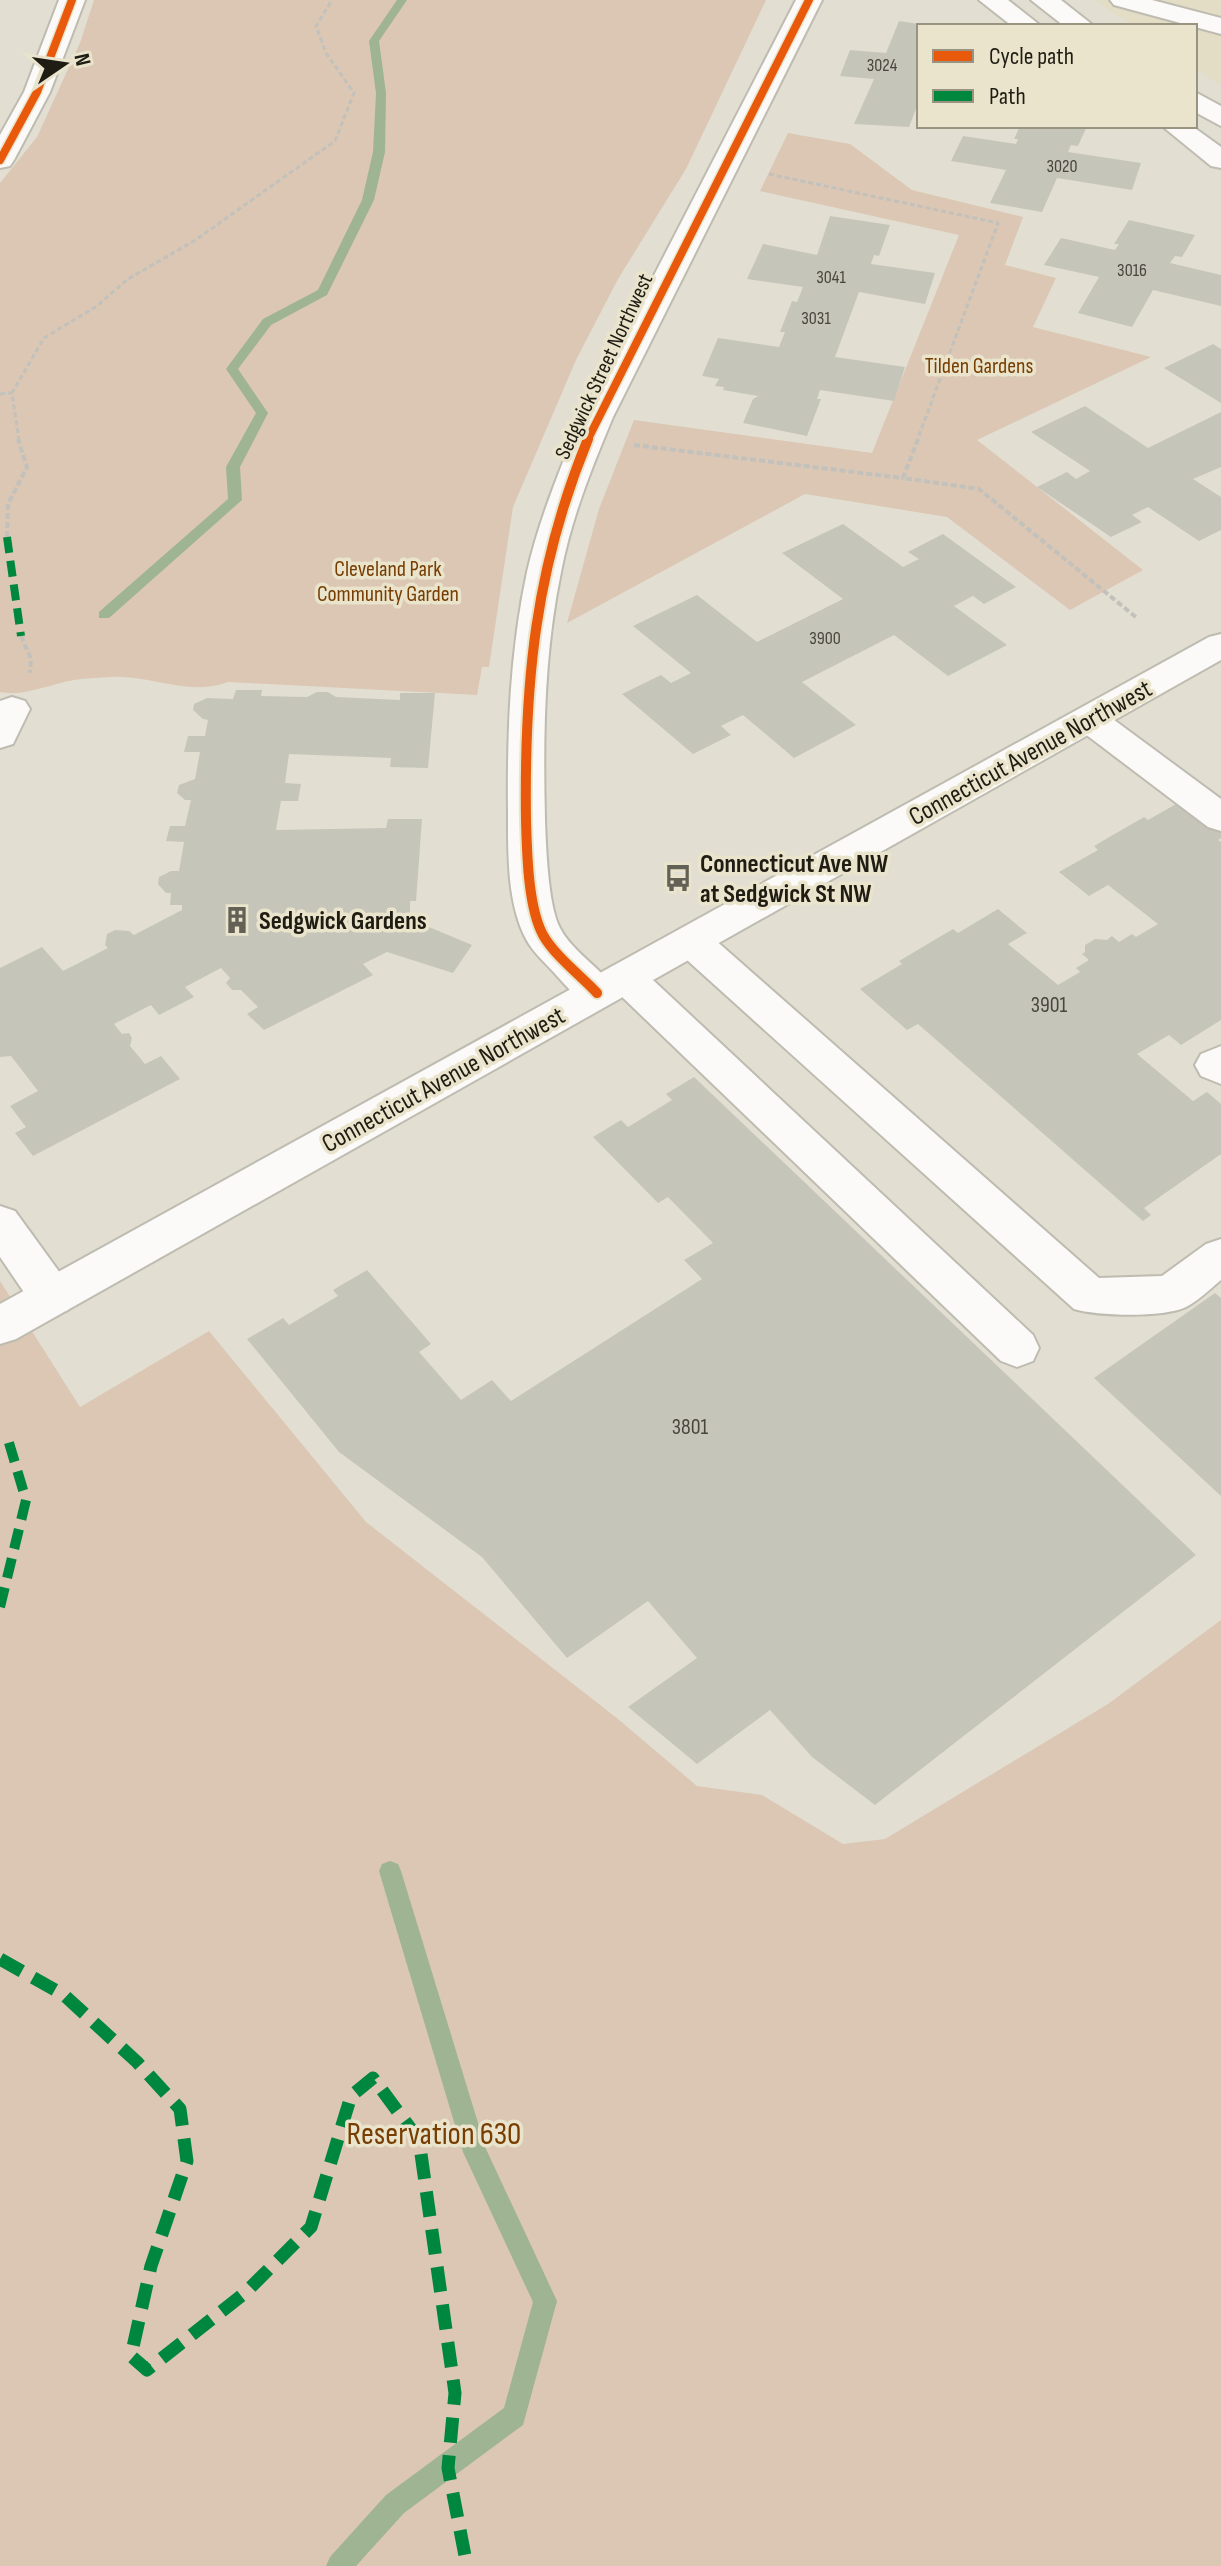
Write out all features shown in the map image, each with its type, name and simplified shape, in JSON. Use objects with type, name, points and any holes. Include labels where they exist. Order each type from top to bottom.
[{"type":"street","points":[[0,160],[37,92],[72,0]]},
{"type":"street","name":"Sedgwick Street Northwest","points":[[809,0],[597,417],[574,473],[544,571],[535,623],[527,710],[525,834],[531,888],[544,937],[611,985],[1017,1348]]},
{"type":"street","points":[[992,0],[1025,24]]},
{"type":"street","points":[[1044,0],[1078,24]]},
{"type":"street","points":[[1123,0],[1221,26]]},
{"type":"street","points":[[1197,101],[1221,118]]},
{"type":"street","points":[[1178,128],[1221,160]]},
{"type":"street","name":"Connecticut Avenue Northwest","points":[[0,1326],[1221,645]]},
{"type":"street","points":[[1089,719],[1221,818]]},
{"type":"street","points":[[691,941],[1090,1296],[1171,1294],[1221,1256]]},
{"type":"street","points":[[1221,1061],[1215,1065],[1221,1069]]},
{"type":"street","points":[[0,1223],[52,1297]]},
{"type":"path","points":[[7,537],[8,504],[27,467],[17,436],[12,393],[44,338],[97,306],[128,279],[216,226],[335,141],[354,93],[320,47],[316,26],[332,0]]},
{"type":"path","points":[[761,172],[998,223],[903,478]]},
{"type":"path","points":[[0,394],[12,393]]},
{"type":"path","points":[[632,444],[979,489],[1137,618]]},
{"type":"path","points":[[21,636],[31,659]]},
{"type":"shaded area","points":[[1095,0],[1221,0],[1221,86],[1197,69],[1197,24],[1130,24]]},
{"type":"green space","name":"Cleveland Park Community Garden","points":[[94,0],[766,0],[686,169],[618,279],[576,360],[513,507],[489,667],[482,667],[477,695],[228,682],[199,687],[126,677],[74,680],[18,693],[0,692],[0,183],[37,137],[80,43]]},
{"type":"green space","name":"Tilden Gardens","points":[[788,133],[850,144],[912,190],[1023,217],[1005,265],[1056,278],[1033,327],[1151,357],[977,440],[1143,570],[1070,610],[947,517],[805,494],[567,623],[599,509],[634,420],[872,453],[959,235],[760,191]]},
{"type":"green space","name":"Reservation 630","points":[[0,1281],[80,1407],[209,1331],[366,1522],[618,1719],[697,1786],[762,1795],[843,1844],[885,1839],[1108,1704],[1221,1620],[1221,2566],[0,2566]]},
{"type":"building","points":[[899,21],[919,24],[917,106],[909,127],[854,124],[874,79],[840,76],[850,50],[886,53]]},
{"type":"building","points":[[1019,128],[1086,128],[1078,146],[1071,145],[1068,152],[1141,163],[1132,190],[1057,178],[1042,212],[990,203],[1006,170],[951,161],[963,136],[1016,144],[1018,139],[1014,139]]},
{"type":"building","points":[[830,216],[890,225],[879,256],[874,255],[871,264],[935,273],[925,304],[859,292],[835,357],[905,367],[894,401],[820,390],[817,399],[821,399],[807,436],[743,423],[753,399],[758,396],[723,390],[724,387],[715,386],[719,379],[702,376],[718,338],[779,347],[785,332],[780,332],[792,301],[797,302],[803,287],[747,279],[763,244],[817,255]]},
{"type":"building","points":[[1129,220],[1195,235],[1182,257],[1175,256],[1170,263],[1221,275],[1221,306],[1153,290],[1132,327],[1078,313],[1099,277],[1044,265],[1061,238],[1115,250],[1119,244],[1114,244]]},
{"type":"building","points":[[1213,344],[1221,349],[1221,403],[1164,368]]},
{"type":"building","points":[[1085,406],[1148,448],[1221,412],[1221,467],[1193,479],[1221,497],[1221,530],[1199,541],[1148,507],[1132,515],[1142,522],[1111,537],[1037,487],[1067,472],[1076,479],[1090,471],[1031,432]]},
{"type":"building","points":[[843,524],[903,567],[919,559],[908,552],[943,534],[1016,587],[984,604],[973,596],[954,606],[1007,645],[948,676],[894,635],[802,682],[856,725],[794,758],[743,715],[721,726],[731,735],[693,754],[622,694],[661,675],[671,683],[691,673],[633,626],[697,595],[757,642],[843,599],[782,553]]},
{"type":"building","name":"Sedgwick Gardens","points":[[236,690],[262,690],[261,696],[307,697],[317,692],[328,692],[336,697],[400,700],[400,693],[435,693],[428,768],[390,767],[391,758],[289,754],[285,783],[301,784],[298,801],[281,801],[276,830],[386,828],[388,819],[422,819],[416,901],[410,901],[410,919],[472,945],[453,973],[387,952],[363,964],[373,975],[264,1030],[247,1014],[258,1007],[241,990],[232,990],[226,983],[230,978],[221,968],[185,987],[194,997],[159,1015],[151,1005],[114,1024],[122,1034],[129,1033],[132,1038],[130,1046],[145,1064],[161,1056],[180,1079],[33,1156],[15,1133],[26,1127],[10,1106],[38,1091],[11,1056],[0,1057],[0,968],[42,947],[63,971],[108,948],[105,945],[107,934],[115,930],[129,931],[134,935],[182,910],[182,905],[170,905],[171,893],[166,893],[158,884],[159,877],[179,871],[184,842],[166,841],[170,826],[185,826],[191,800],[185,800],[177,793],[179,785],[195,779],[200,752],[184,752],[188,736],[205,736],[208,720],[193,710],[194,704],[207,698],[233,699]]},
{"type":"building","points":[[1185,799],[1221,826],[1221,838],[1218,840],[1221,842],[1221,1020],[1181,1045],[1169,1035],[1137,1054],[1193,1101],[1207,1092],[1221,1104],[1221,1154],[1144,1208],[1151,1215],[1143,1221],[918,1024],[907,1030],[860,989],[953,929],[958,933],[998,909],[1027,933],[1008,944],[1058,985],[1080,972],[1076,968],[1089,960],[1082,954],[1085,945],[1095,939],[1107,940],[1112,936],[1119,942],[1132,934],[1136,937],[1158,924],[1108,885],[1089,896],[1059,872],[1098,850],[1094,846],[1144,817],[1148,820]]},
{"type":"building","points":[[694,1077],[1196,1555],[875,1805],[812,1757],[770,1710],[697,1764],[628,1707],[697,1658],[648,1601],[567,1658],[482,1557],[339,1452],[247,1339],[283,1318],[289,1325],[338,1296],[333,1290],[367,1270],[431,1344],[419,1352],[461,1400],[492,1380],[511,1401],[702,1279],[684,1260],[713,1243],[668,1197],[658,1203],[593,1137],[621,1120],[628,1127],[672,1100],[666,1094]]},
{"type":"building","points":[[1215,1293],[1221,1298],[1221,1496],[1094,1378]]},
{"type":"waterway","points":[[104,615],[235,500],[233,467],[262,413],[232,369],[267,322],[323,292],[368,200],[379,152],[381,93],[374,41],[402,0]]},
{"type":"waterway","points":[[339,2566],[395,2504],[514,2416],[545,2301],[475,2152],[390,1871]]},
{"type":"marked path","points":[[7,537],[21,636]]},
{"type":"marked path","points":[[0,1607],[26,1500],[7,1436]]},
{"type":"marked path","points":[[0,1959],[64,1995],[137,2062],[180,2109],[187,2161],[151,2266],[131,2356],[147,2370],[245,2293],[311,2227],[351,2096],[373,2078],[419,2140],[455,2393],[448,2468],[467,2566]]},
{"type":"cycle path","points":[[0,160],[37,92],[72,0]]},
{"type":"cycle path","points":[[597,993],[544,937],[537,919],[527,851],[525,747],[530,667],[544,571],[574,473],[597,417],[809,0]]},
{"type":"place","name":"Connecticut Ave NW at Sedgwick St NW","points":[[678,878]]},
{"type":"place","name":"Sedgwick Gardens","points":[[237,920]]}]
